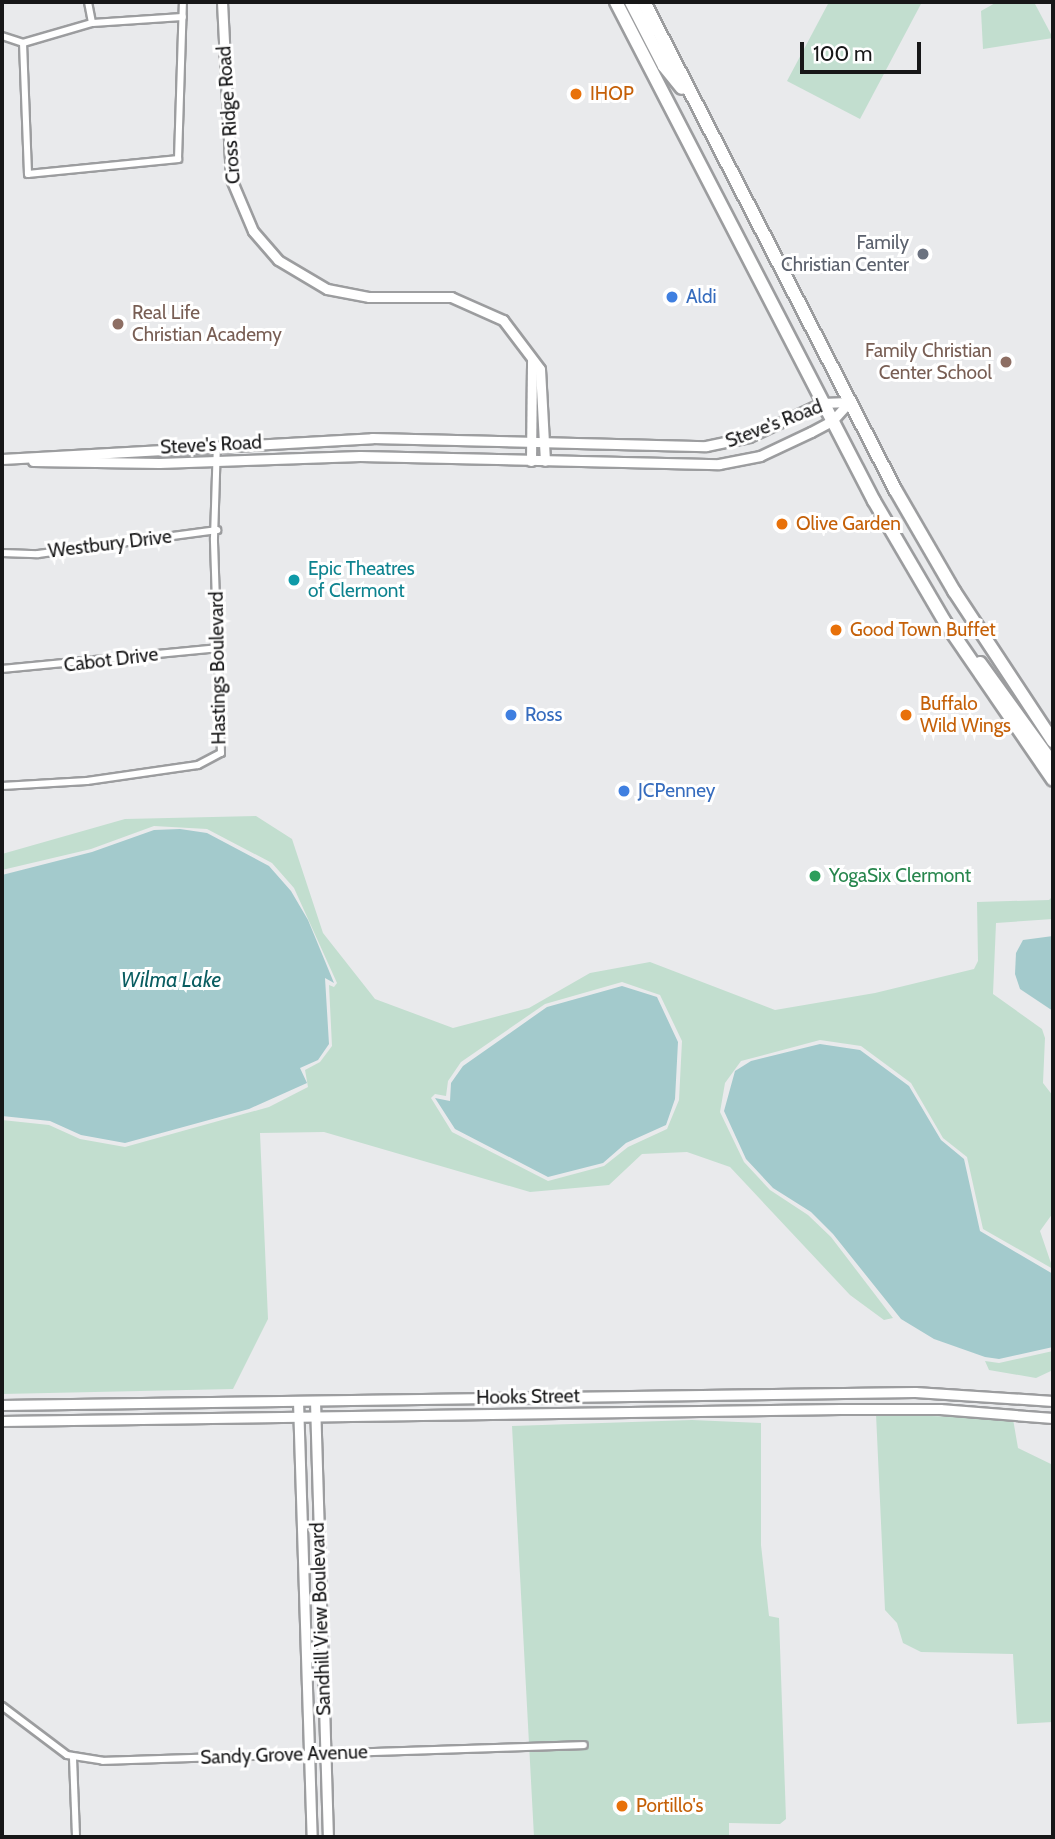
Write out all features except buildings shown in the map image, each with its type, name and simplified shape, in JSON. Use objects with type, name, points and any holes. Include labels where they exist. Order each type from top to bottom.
[{"type":"highway","points":[[616,2],[822,402],[908,562],[957,640],[1053,780]]},
{"type":"highway","points":[[631,2],[664,66],[700,110]]},
{"type":"highway","points":[[644,2],[849,402],[954,591],[1053,741]]},
{"type":"highway","points":[[957,640],[992,676],[1053,764]]},
{"type":"street","points":[[88,2],[92,23]]},
{"type":"street","points":[[23,43],[28,174],[178,159],[183,2]]},
{"type":"street","name":"Cross Ridge Road","points":[[222,2],[231,179],[244,214],[266,249],[305,279],[335,292],[369,297],[451,297],[484,308],[515,332],[540,369],[543,385],[545,461]]},
{"type":"street","points":[[2,36],[23,43],[92,23],[183,17]]},
{"type":"street","points":[[531,461],[532,360]]},
{"type":"street","name":"Steve's Road","points":[[2,459],[372,438],[715,445],[758,434],[822,402],[849,402]]},
{"type":"street","name":"Steve's Road","points":[[24,458],[217,461],[360,456],[719,464],[760,456],[832,421],[849,402]]},
{"type":"street","name":"Hastings Boulevard","points":[[2,786],[87,781],[211,761],[221,752],[217,445]]},
{"type":"street","name":"Westbury Drive","points":[[2,553],[38,554],[217,530]]},
{"type":"street","name":"Cabot Drive","points":[[2,669],[219,648]]},
{"type":"street","name":"Hooks Street","points":[[4,1405],[915,1392],[1053,1401]]},
{"type":"street","points":[[601,1396],[601,1413]]},
{"type":"street","name":"Sandhill View Boulevard","points":[[298,1401],[312,1837]]},
{"type":"street","name":"Sandhill View Boulevard","points":[[315,1401],[328,1837]]},
{"type":"street","points":[[4,1405],[4,1421]]},
{"type":"street","name":"Hooks Street","points":[[4,1421],[940,1409],[1053,1418]]},
{"type":"street","points":[[304,1599],[321,1598]]},
{"type":"street","points":[[2,1706],[73,1758],[76,1837]]},
{"type":"street","name":"Sandy Grove Avenue","points":[[73,1758],[103,1761],[584,1745]]},
{"type":"green space","points":[[829,2],[922,2],[860,119],[787,81]]},
{"type":"green space","points":[[997,2],[1034,2],[1053,38],[983,49],[981,11]]},
{"type":"green space","points":[[256,816],[292,839],[323,933],[375,999],[453,1028],[529,1008],[590,973],[650,962],[775,1010],[875,993],[974,969],[978,961],[977,902],[1049,900],[1053,896],[1053,919],[996,923],[993,994],[1042,1029],[1045,1038],[1043,1083],[1053,1096],[1053,1213],[1040,1231],[1053,1269],[983,1229],[967,1157],[943,1138],[911,1083],[861,1046],[820,1040],[741,1061],[725,1083],[720,1112],[744,1162],[770,1190],[808,1215],[831,1237],[893,1318],[884,1320],[850,1295],[730,1167],[687,1152],[642,1154],[609,1185],[530,1192],[324,1132],[260,1133],[268,1319],[233,1389],[2,1394],[2,1120],[49,1125],[80,1139],[125,1147],[269,1107],[308,1087],[305,1070],[320,1062],[332,1046],[329,985],[334,987],[337,983],[294,888],[272,863],[207,829],[154,826],[91,849],[2,870],[2,854],[125,819]],"holes":[[[622,982],[660,995],[682,1041],[679,1100],[667,1129],[628,1147],[604,1166],[548,1181],[452,1132],[431,1098],[435,1094],[446,1096],[448,1081],[461,1062],[545,1004]]]},
{"type":"green space","points":[[1053,1351],[1053,1370],[1036,1378],[989,1370],[985,1361],[999,1363]]},
{"type":"green space","points":[[876,1414],[1013,1419],[1018,1448],[1053,1465],[1053,1722],[1017,1724],[1013,1654],[921,1652],[903,1643],[897,1623],[885,1610]]},
{"type":"green space","points":[[692,1420],[761,1423],[761,1545],[769,1616],[779,1618],[786,1819],[780,1824],[729,1823],[729,1837],[534,1837],[512,1426]]},
{"type":"water","name":"Wilma Lake","points":[[180,829],[207,833],[269,866],[291,891],[308,920],[334,983],[325,978],[329,1044],[318,1060],[300,1068],[307,1083],[249,1109],[125,1143],[81,1135],[50,1121],[2,1116],[2,875],[92,852],[154,830]]},
{"type":"water","points":[[1053,936],[1053,1011],[1020,989],[1015,974],[1016,953],[1023,940]]},
{"type":"water","points":[[622,986],[657,997],[678,1042],[675,1099],[666,1125],[626,1143],[603,1163],[548,1177],[455,1129],[435,1098],[450,1101],[451,1083],[463,1066],[547,1007]]},
{"type":"water","points":[[820,1044],[860,1050],[909,1086],[941,1140],[964,1159],[980,1231],[1053,1274],[1053,1347],[999,1359],[985,1357],[934,1339],[901,1319],[833,1234],[811,1212],[773,1188],[746,1159],[724,1111],[735,1071],[751,1061]]},
{"type":"place","name":"IHOP","points":[[576,94]]},
{"type":"place","name":"Family Christian Center","points":[[923,254]]},
{"type":"place","name":"Aldi","points":[[672,297]]},
{"type":"place","name":"Real Life Christian Academy","points":[[118,324]]},
{"type":"place","name":"Family Christian Center School","points":[[1006,362]]},
{"type":"place","name":"Olive Garden","points":[[782,524]]},
{"type":"place","name":"Epic Theatres of Clermont","points":[[294,580]]},
{"type":"place","name":"Good Town Buffet","points":[[836,630]]},
{"type":"place","name":"Ross","points":[[511,715]]},
{"type":"place","name":"Buffalo Wild Wings","points":[[906,715]]},
{"type":"place","name":"JCPenney","points":[[624,791]]},
{"type":"place","name":"YogaSix Clermont","points":[[815,876]]},
{"type":"place","name":"Portillo's","points":[[622,1806]]}]
